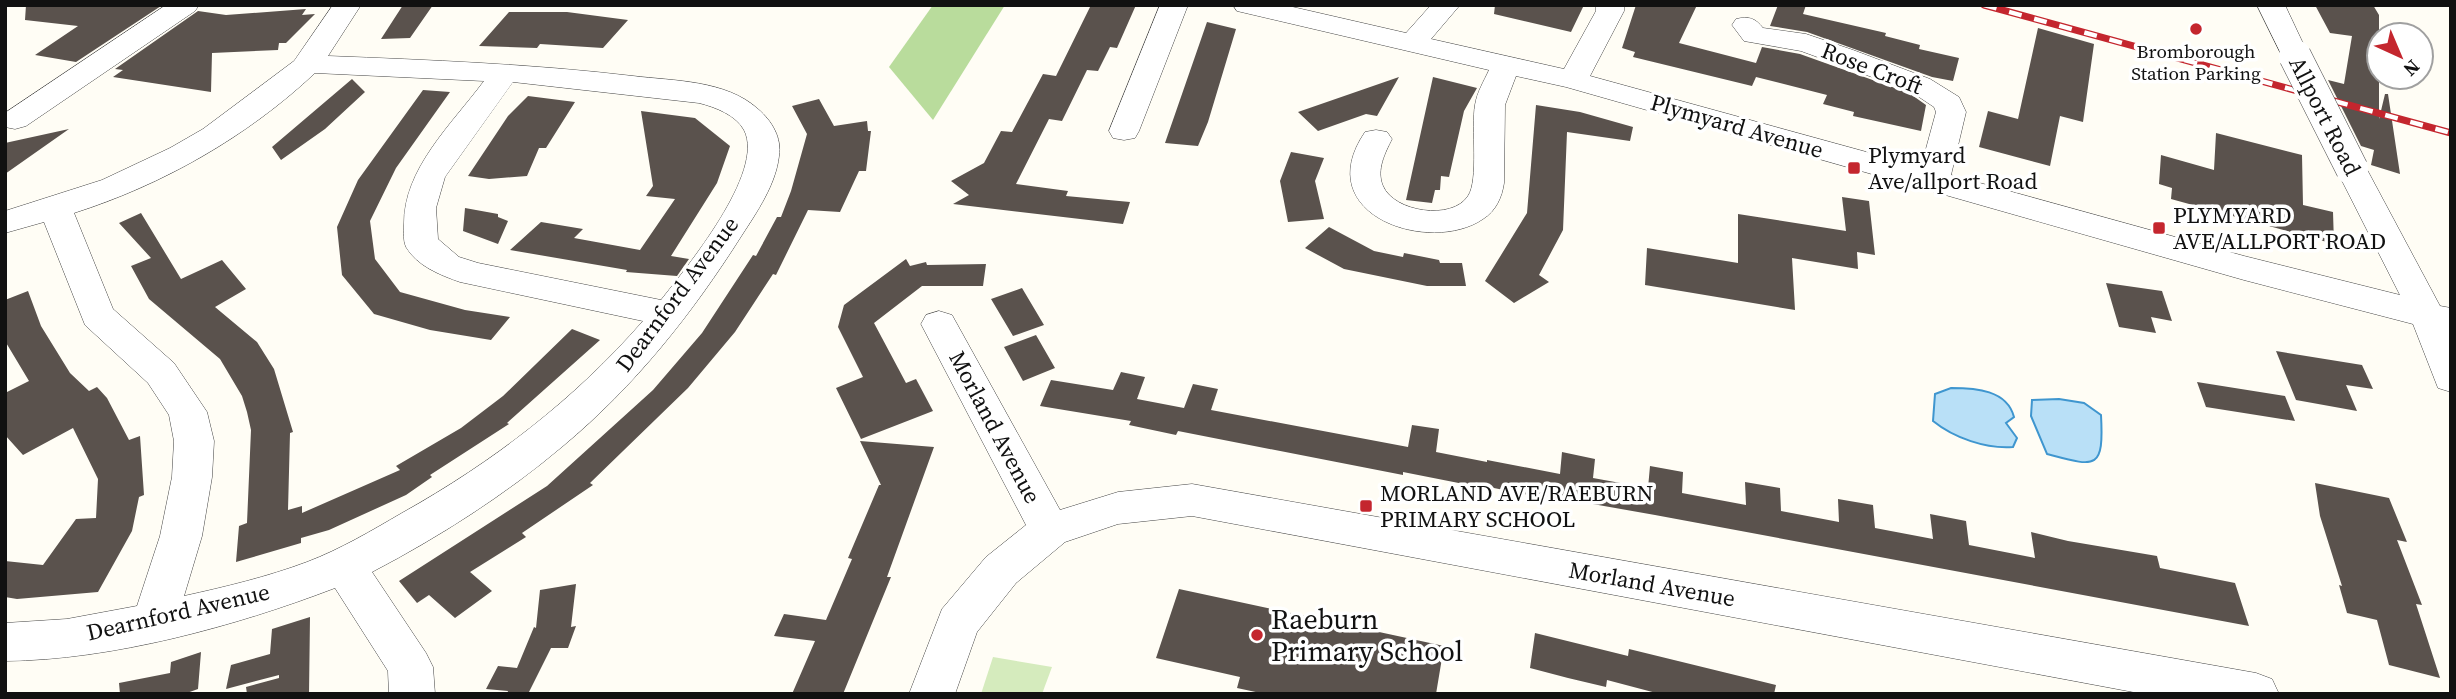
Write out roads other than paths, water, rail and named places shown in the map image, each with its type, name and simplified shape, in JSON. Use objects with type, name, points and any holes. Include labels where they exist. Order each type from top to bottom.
[{"type":"street","points":[[29,104],[185,5]]},
{"type":"street","points":[[5,222],[56,210],[127,181],[194,149],[252,110],[307,64],[346,5]]},
{"type":"street","points":[[1124,131],[1174,5]]},
{"type":"street","name":"Plymyard Avenue","points":[[1247,5],[1573,80],[2244,268],[2439,317]]},
{"type":"street","points":[[1412,43],[1446,5]]},
{"type":"street","points":[[1573,80],[1610,5]]},
{"type":"street","name":"Allport Road","points":[[2271,5],[2352,169],[2439,317],[2451,378]]},
{"type":"street","name":"Rose Croft","points":[[1747,36],[1806,43],[1920,85],[1948,103],[1951,112],[1933,181]]},
{"type":"street","name":"Dearnford Avenue","points":[[5,642],[90,634],[245,601],[344,566],[464,500],[549,439],[618,375],[719,245],[758,179],[764,156],[762,131],[732,104],[696,93],[582,78],[307,64]]},
{"type":"street","points":[[1360,149],[1366,184],[1376,202],[1399,214],[1430,222],[1464,218],[1484,201],[1488,174],[1490,104],[1506,65]]},
{"type":"street","points":[[504,74],[429,176],[420,208],[421,243],[447,265],[472,274],[668,314]]},
{"type":"street","points":[[56,210],[97,316],[161,373],[188,412],[194,441],[192,477],[181,536],[154,622]]},
{"type":"street","name":"Morland Avenue","points":[[939,324],[1050,530]]},
{"type":"street","name":"Morland Avenue","points":[[932,694],[958,622],[1001,570],[1050,530],[1118,508],[1192,500],[2256,694]]},
{"type":"street","points":[[344,566],[410,667],[412,694]]},
{"type":"water","points":[[1951,388],[1989,392],[2005,401],[2014,417],[2006,423],[2017,438],[2013,447],[1971,441],[1951,433],[1933,421],[1935,394]]},
{"type":"water","points":[[2059,399],[2084,403],[2101,415],[2101,447],[2094,460],[2077,461],[2047,454],[2031,416],[2032,400]]},
{"type":"railway","points":[[1984,5],[2451,133]]},
{"type":"place","name":"Bromborough Station Parking","points":[[2196,29]]},
{"type":"place","name":"Plymyard Ave/allport Road","points":[[1854,168]]},
{"type":"place","name":"PLYMYARD AVE/ALLPORT ROAD","points":[[2159,228]]},
{"type":"place","name":"MORLAND AVE/RAEBURN PRIMARY SCHOOL","points":[[1366,506]]},
{"type":"place","name":"Raeburn Primary School","points":[[1257,635]]}]
